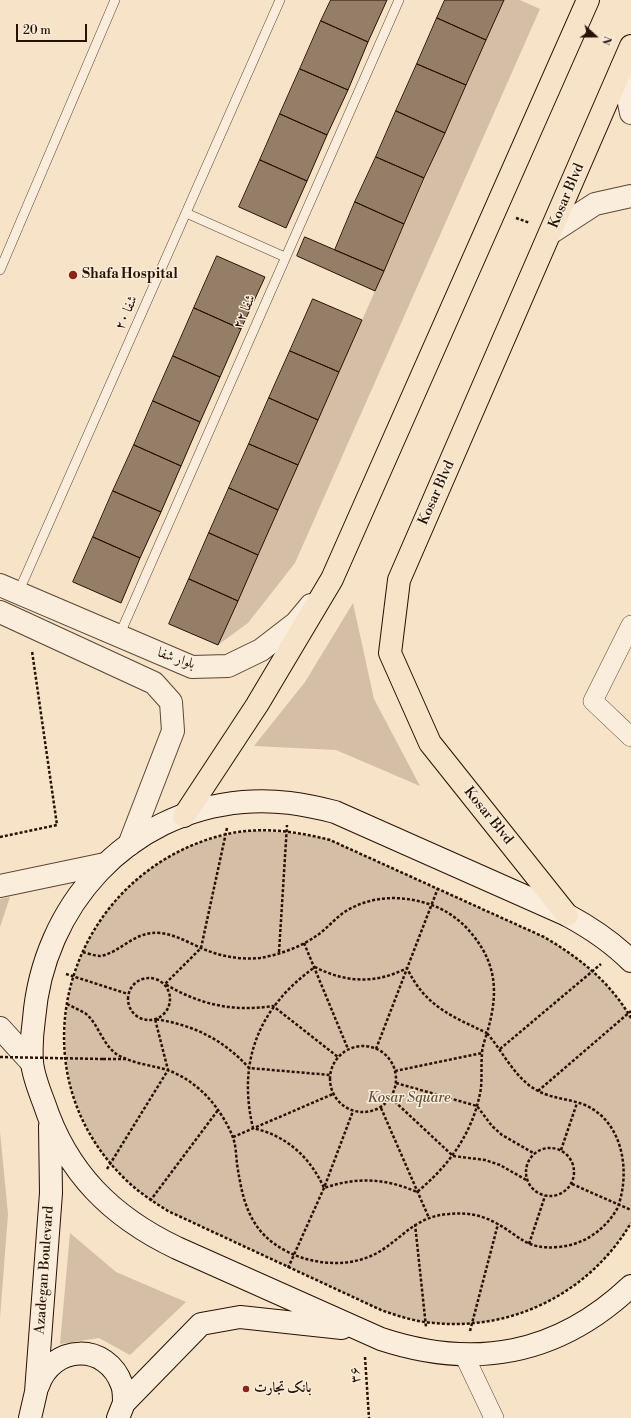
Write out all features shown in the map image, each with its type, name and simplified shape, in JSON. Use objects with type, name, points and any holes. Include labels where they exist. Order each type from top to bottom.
[{"type":"main road","points":[[184,816],[257,705],[332,579],[588,0]]},
{"type":"main road","name":"Kosar Blvd","points":[[567,915],[430,743],[390,653],[399,580],[552,232],[631,46]]},
{"type":"main road","points":[[622,67],[631,113]]},
{"type":"main road","points":[[552,232],[595,204],[631,196]]},
{"type":"main road","name":"بلوار شفا","points":[[9,589],[192,667],[228,666],[261,650],[296,623],[332,579]]},
{"type":"main road","name":"بلوار شفا","points":[[0,612],[154,683],[171,702],[173,731],[129,845]]},
{"type":"main road","points":[[625,955],[594,930],[567,915],[335,812],[288,802],[274,801],[232,803],[184,816],[155,828],[129,845],[105,864],[84,887],[66,912],[52,940],[42,967],[35,999],[32,1062],[50,1121],[63,1148],[80,1174],[94,1190],[133,1224],[150,1235],[177,1248],[364,1331],[410,1349],[464,1355],[502,1353],[532,1346],[561,1335],[588,1321],[614,1302],[631,1286]]},
{"type":"main road","points":[[0,886],[105,864]]},
{"type":"main road","points":[[0,1028],[32,1062]]},
{"type":"main road","name":"Azadegan Boulevard","points":[[30,1418],[36,1392],[50,1193],[50,1121]]},
{"type":"main road","points":[[121,1410],[201,1324],[240,1317],[364,1331]]},
{"type":"main road","points":[[36,1392],[42,1375],[53,1362],[68,1354],[86,1353],[102,1359],[115,1370],[123,1386],[121,1410]]},
{"type":"street","points":[[631,625],[593,701],[631,737]]},
{"type":"street","points":[[464,1355],[494,1418]]},
{"type":"lane","points":[[0,270],[115,0]]},
{"type":"lane","name":"شفا ۲۰","points":[[9,589],[186,213],[280,0]]},
{"type":"lane","name":"شفا ۲۲","points":[[119,636],[398,0]]},
{"type":"lane","points":[[186,213],[285,257]]},
{"type":"path","points":[[495,210],[552,232]]},
{"type":"path","points":[[0,837],[58,826],[28,625]]},
{"type":"path","points":[[279,952],[288,802]]},
{"type":"path","points":[[165,984],[201,948],[232,803]]},
{"type":"path","points":[[631,1018],[630,1012],[593,970],[568,951],[544,938],[438,888],[330,840],[287,832],[250,831],[225,835],[197,843],[172,854],[144,873],[110,906],[95,928],[82,952],[73,977],[67,1004],[65,1045],[71,1085],[80,1111],[92,1135],[111,1163],[124,1178],[151,1200],[168,1211],[381,1310],[406,1319],[460,1325],[472,1324],[514,1316],[539,1307],[563,1294],[585,1278],[605,1259],[622,1238],[631,1223]]},
{"type":"path","points":[[376,1049],[448,861]]},
{"type":"path","points":[[82,952],[99,956],[113,951],[136,937],[161,933],[187,941],[220,955],[240,958],[260,958],[304,943],[316,936],[346,912],[374,900],[401,898],[432,904],[450,914],[461,922],[479,942],[485,953],[493,978],[495,995],[493,1012],[482,1052],[482,1070],[477,1106],[463,1140],[453,1156],[430,1182],[416,1192]]},
{"type":"path","points":[[304,943],[348,1049]]},
{"type":"path","points":[[500,1049],[593,970],[625,955]]},
{"type":"path","points":[[42,967],[128,994]]},
{"type":"path","points":[[315,967],[340,978],[354,980],[381,978],[407,968]]},
{"type":"path","points":[[253,1128],[248,1098],[249,1068],[257,1036],[273,1006],[285,991],[315,967]]},
{"type":"path","points":[[67,1004],[86,1014],[112,1050],[118,1055],[168,1070],[196,1086],[218,1110],[233,1137],[239,1178],[247,1210],[264,1234],[285,1250],[294,1254],[323,1262],[349,1262],[362,1259],[382,1250],[415,1224],[429,1218],[449,1214],[462,1214],[487,1218],[529,1244],[554,1248],[583,1241],[607,1224],[619,1205],[626,1179],[623,1149],[608,1123],[593,1110],[577,1103],[553,1098],[538,1091],[520,1077],[511,1067],[500,1049],[487,1033],[444,1013],[435,1006],[419,989],[407,968]]},
{"type":"path","points":[[330,1075],[249,1068],[237,1054],[207,1034],[185,1025],[155,1019],[146,1020],[138,1017],[131,1011],[128,1003],[128,994],[132,985],[139,980],[149,977],[158,979],[194,999],[225,1008],[257,1009],[273,1006],[338,1057]]},
{"type":"path","points":[[155,1019],[163,1015],[168,1009],[171,1000],[170,992],[165,984]]},
{"type":"path","points":[[538,1091],[630,1012]]},
{"type":"path","points":[[94,1190],[168,1070],[155,1019]]},
{"type":"path","points":[[362,1046],[376,1049],[385,1054],[391,1061],[395,1071],[396,1083],[391,1098],[381,1108],[362,1113],[353,1111],[337,1102],[333,1094],[330,1085],[332,1065],[338,1057],[348,1049],[362,1046]]},
{"type":"path","points":[[395,1071],[482,1052]]},
{"type":"path","points":[[0,1057],[129,1059]]},
{"type":"path","points":[[396,1083],[477,1106],[492,1126],[502,1135],[523,1149],[535,1154]]},
{"type":"path","points":[[233,1137],[333,1094]]},
{"type":"path","points":[[391,1098],[453,1156],[474,1158],[495,1163],[528,1181]]},
{"type":"path","points":[[561,1150],[577,1103]]},
{"type":"path","points":[[381,1108],[416,1192],[429,1218]]},
{"type":"path","points":[[133,1224],[218,1110]]},
{"type":"path","points":[[276,1292],[324,1188],[353,1111]]},
{"type":"path","points":[[253,1128],[276,1136],[296,1149],[313,1167],[324,1188]]},
{"type":"path","points":[[548,1148],[561,1150],[572,1161],[574,1169],[572,1184],[560,1195],[545,1196],[532,1188],[528,1181],[527,1166],[535,1154],[548,1148]]},
{"type":"path","points":[[324,1188],[350,1181],[371,1180],[391,1183],[416,1192]]},
{"type":"path","points":[[572,1184],[631,1210]]},
{"type":"path","points":[[529,1244],[545,1196]]},
{"type":"path","points":[[415,1224],[429,1352]]},
{"type":"path","points":[[464,1355],[498,1224]]},
{"type":"path","name":"۳۶","points":[[364,1331],[369,1418]]},
{"type":"green space","points":[[504,0],[520,0],[540,9],[295,563],[248,623],[218,645]]},
{"type":"green space","points":[[353,603],[374,699],[420,786],[336,750],[254,746],[305,682]]},
{"type":"green space","name":"Kosar Square","points":[[250,831],[290,833],[330,840],[544,937],[582,962],[604,982],[623,1005],[631,1018],[631,1223],[614,1247],[594,1269],[572,1287],[547,1302],[521,1313],[493,1320],[464,1324],[434,1323],[400,1316],[381,1310],[168,1211],[145,1196],[124,1178],[94,1139],[74,1096],[66,1051],[68,1005],[80,960],[101,919],[132,884],[181,850],[200,842],[230,834]]},
{"type":"green space","points":[[10,897],[0,927],[0,899]]},
{"type":"green space","points":[[0,1132],[8,1214],[0,1318]]},
{"type":"green space","points":[[70,1233],[116,1272],[186,1302],[130,1355],[99,1338],[60,1344]]},
{"type":"building","points":[[331,0],[387,0],[368,42],[321,21]]},
{"type":"building","points":[[445,0],[504,0],[486,40],[437,18]]},
{"type":"building","points":[[437,18],[486,40],[466,85],[417,64]]},
{"type":"building","points":[[321,21],[368,42],[348,90],[300,69]]},
{"type":"building","points":[[417,64],[466,85],[445,133],[396,111]]},
{"type":"building","points":[[300,69],[348,90],[327,135],[280,114]]},
{"type":"building","points":[[396,111],[445,133],[424,178],[376,157]]},
{"type":"building","points":[[280,114],[327,135],[307,181],[260,160]]},
{"type":"building","points":[[376,157],[424,178],[404,224],[355,202]]},
{"type":"building","points":[[260,160],[307,181],[286,228],[239,207]]},
{"type":"building","points":[[355,202],[404,224],[384,271],[335,250]]},
{"type":"building","points":[[305,237],[384,271],[375,291],[297,256]]},
{"type":"building","points":[[217,256],[265,277],[241,329],[194,308]]},
{"type":"building","points":[[313,299],[362,320],[339,372],[290,351]]},
{"type":"building","points":[[194,308],[241,329],[220,377],[173,356]]},
{"type":"building","points":[[290,351],[339,372],[318,420],[269,398]]},
{"type":"building","points":[[173,356],[220,377],[200,422],[153,401]]},
{"type":"building","points":[[269,398],[318,420],[298,465],[249,444]]},
{"type":"building","points":[[153,401],[200,422],[181,466],[134,445]]},
{"type":"building","points":[[249,444],[298,465],[278,510],[229,488]]},
{"type":"building","points":[[134,445],[181,466],[161,512],[113,491]]},
{"type":"building","points":[[229,488],[278,510],[258,555],[209,533]]},
{"type":"building","points":[[113,491],[161,512],[140,558],[93,537]]},
{"type":"building","points":[[209,533],[258,555],[238,601],[189,579]]},
{"type":"building","points":[[93,537],[140,558],[121,603],[73,582]]},
{"type":"building","points":[[189,579],[238,601],[218,645],[169,624]]},
{"type":"place","name":"Shafa Hospital","points":[[73,275]]},
{"type":"place","name":"بانک تجارت","points":[[246,1389]]}]
